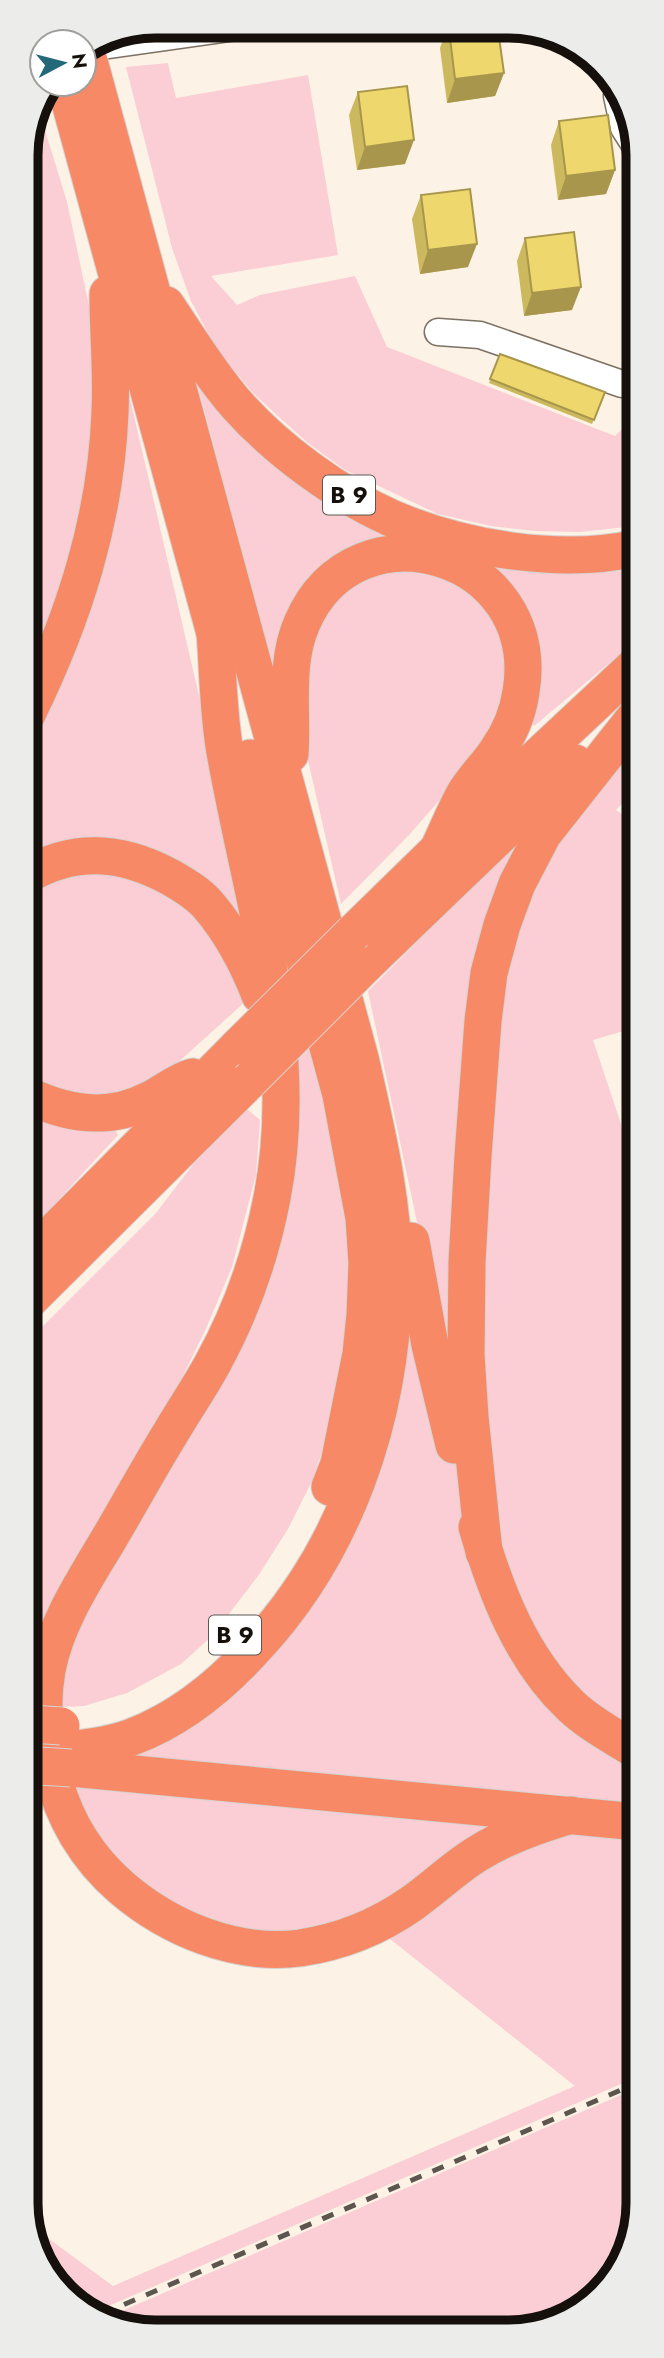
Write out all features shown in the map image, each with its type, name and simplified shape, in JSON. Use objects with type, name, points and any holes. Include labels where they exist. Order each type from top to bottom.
[{"type":"highway","name":"B 9","points":[[98,53],[148,277],[209,369],[238,406],[275,442],[349,495],[390,517],[435,533],[517,551],[565,555],[626,549]]},
{"type":"highway","name":"B 9","points":[[43,1747],[93,1722],[159,1699],[197,1671],[228,1643],[260,1607],[287,1569],[324,1503],[339,1464],[362,1353],[367,1263],[354,1156],[325,1028],[69,98]]},
{"type":"highway","points":[[39,688],[80,585],[94,538],[102,496],[108,450],[111,364],[108,240]]},
{"type":"highway","points":[[43,1747],[97,1747],[132,1737],[180,1715],[212,1691],[263,1640],[285,1614],[328,1547],[348,1505],[372,1437],[389,1357],[394,1279],[392,1230],[378,1137],[360,1058],[148,277]]},
{"type":"highway","points":[[288,789],[293,653],[302,623],[314,601],[332,582],[354,566],[377,556],[398,553],[439,557],[467,569],[489,585],[505,604],[516,625],[522,645],[524,670],[521,695],[514,718],[499,749],[466,791],[438,850]]},
{"type":"highway","points":[[215,632],[224,747],[270,966],[281,1059],[278,1158],[265,1232],[254,1270],[214,1363],[86,1578],[65,1616],[54,1647],[47,1669],[43,1708],[48,1755],[58,1797],[99,1866],[132,1896],[167,1920],[200,1934],[223,1942],[269,1949],[300,1948],[340,1939],[375,1927],[412,1903],[476,1854],[513,1835],[570,1815]]},
{"type":"highway","points":[[38,1290],[249,1081],[438,850],[626,675]]},
{"type":"highway","points":[[38,1247],[239,1046],[359,949],[626,715]]},
{"type":"highway","points":[[484,1552],[466,1355],[473,1145],[489,973],[517,884],[543,834],[626,729]]},
{"type":"highway","points":[[39,869],[60,859],[119,856],[152,867],[183,884],[207,904],[244,957],[263,1003],[281,1059]]},
{"type":"highway","points":[[39,1100],[72,1112],[123,1110],[146,1102],[181,1080],[214,1071]]},
{"type":"highway","points":[[378,1137],[407,1225],[430,1345],[455,1449],[484,1552],[515,1629],[550,1683],[573,1707],[625,1743]]},
{"type":"highway","points":[[43,1747],[625,1821]]},
{"type":"street","points":[[131,42],[160,38]]},
{"type":"street","points":[[438,332],[480,335],[626,384]]},
{"type":"shaded area","points":[[168,63],[176,98],[308,75],[338,255],[211,276],[237,305],[260,295],[355,276],[387,347],[615,436],[626,425],[626,527],[579,532],[535,531],[491,526],[438,514],[345,470],[308,443],[252,392],[211,339],[191,301],[172,248],[126,67]]},
{"type":"shaded area","points":[[43,125],[67,202],[89,306],[93,373],[91,453],[75,537],[53,612],[39,645],[39,148]]},
{"type":"shaded area","points":[[208,382],[403,536],[361,550],[273,668],[198,387]]},
{"type":"shaded area","points":[[128,390],[255,937],[247,1000],[163,1076],[102,1103],[118,1135],[38,1222],[39,712],[85,611]]},
{"type":"shaded area","points":[[458,550],[626,556],[626,649],[534,726],[528,716],[536,682]]},
{"type":"shaded area","points":[[395,570],[446,578],[472,593],[497,624],[508,654],[507,691],[494,730],[472,763],[409,835],[341,904],[304,743],[308,652],[340,589]]},
{"type":"shaded area","points":[[626,757],[626,800],[616,810],[626,817],[626,1030],[593,1040],[626,1138],[625,2082],[104,2308],[73,2285],[58,2267],[44,2235],[113,2286],[575,2086],[375,1927],[223,1942],[46,1810],[38,1810],[38,1760],[162,1741],[242,1688],[308,1603],[405,1329],[438,1321],[368,991],[510,849],[536,879],[552,847]]},
{"type":"shaded area","points":[[314,1044],[349,1237],[352,1300],[333,1418],[313,1479],[288,1529],[258,1576],[212,1636],[181,1664],[127,1693],[84,1706],[56,1707],[74,1626],[235,1356],[294,1063]]},
{"type":"shaded area","points":[[247,1109],[260,1120],[256,1175],[232,1267],[205,1331],[38,1682],[38,1331],[156,1213],[195,1162]]},
{"type":"shaded area","points":[[625,2093],[625,2210],[617,2247],[606,2267],[591,2285],[560,2307],[546,2313],[508,2320],[156,2320],[118,2313]]},
{"type":"building","points":[[450,38],[499,38],[504,73],[455,79]]},
{"type":"building","points":[[407,86],[414,140],[365,147],[358,92]]},
{"type":"building","points":[[608,115],[615,170],[566,176],[559,121]]},
{"type":"building","points":[[470,189],[477,244],[428,250],[421,195]]},
{"type":"building","points":[[574,232],[581,287],[532,293],[525,238]]},
{"type":"building","points":[[500,354],[605,392],[594,420],[490,379]]},
{"type":"railway","points":[[110,2311],[625,2088]]}]
